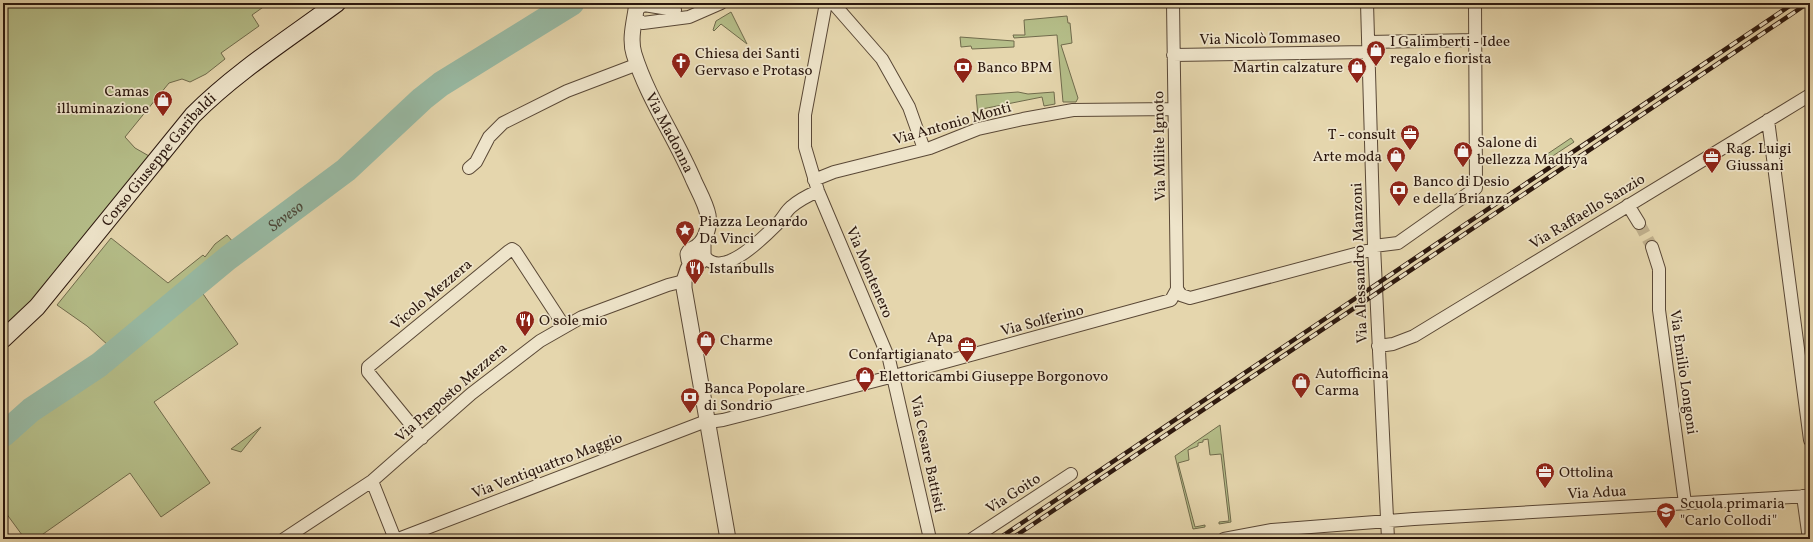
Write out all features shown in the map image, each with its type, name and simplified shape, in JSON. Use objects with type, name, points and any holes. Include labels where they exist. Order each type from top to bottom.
[{"type":"main road","name":"Corso Giuseppe Garibaldi","points":[[3,339],[37,307],[193,115],[213,95],[235,77],[337,3]]},
{"type":"street","points":[[663,3],[676,14]]},
{"type":"street","points":[[636,8],[638,20],[643,23],[676,14],[701,12],[721,3]]},
{"type":"street","name":"Via Montenero","points":[[826,3],[810,87],[804,135],[808,161],[816,186],[882,341],[894,376]]},
{"type":"street","points":[[833,3],[882,59],[909,107],[924,149]]},
{"type":"street","name":"Via Milite Ignoto","points":[[1173,3],[1177,289]]},
{"type":"street","name":"Via Alessandro Manzoni","points":[[1367,3],[1374,248],[1388,539]]},
{"type":"street","points":[[1177,289],[1181,295],[1190,298],[1374,248],[1398,244],[1472,193],[1476,188],[1475,3]]},
{"type":"street","points":[[632,47],[636,8]]},
{"type":"street","points":[[632,47],[637,33],[676,14]]},
{"type":"street","name":"Via Nicolò Tommaseo","points":[[1173,55],[1368,47],[1475,40]]},
{"type":"street","name":"Via Madonna","points":[[632,47],[653,98],[685,159],[708,217],[707,231],[690,265]]},
{"type":"street","points":[[469,168],[476,162],[489,137],[503,123],[567,91],[638,64]]},
{"type":"street","name":"Via Raffaello Sanzio","points":[[1378,346],[1393,344],[1414,336],[1810,95]]},
{"type":"street","name":"Via Antonio Monti","points":[[690,265],[707,260],[716,263],[735,260],[778,223],[791,207],[834,172],[924,149],[978,129],[1062,111],[1174,108]]},
{"type":"street","points":[[1768,120],[1810,440]]},
{"type":"street","points":[[1628,205],[1639,223]]},
{"type":"street","name":"Via Emilio Longoni","points":[[1652,247],[1659,269],[1659,310],[1685,503]]},
{"type":"street","name":"Vicolo Mezzera","points":[[422,438],[368,372],[368,368],[508,251],[512,249],[515,252],[564,326]]},
{"type":"street","points":[[690,265],[708,422],[728,539]]},
{"type":"street","name":"Via Preposto Mezzera","points":[[284,539],[372,481],[422,438],[441,419],[522,353],[564,326],[690,265]]},
{"type":"street","name":"Via Solferino","points":[[708,422],[723,420],[894,376],[1167,303],[1175,295],[1177,289]]},
{"type":"street","name":"Via Cesare Battisti","points":[[894,376],[930,539]]},
{"type":"street","name":"Via Ventiquattro Maggio","points":[[398,539],[708,422]]},
{"type":"street","name":"Via Goito","points":[[972,539],[1071,474]]},
{"type":"street","points":[[372,481],[395,539]]},
{"type":"street","points":[[1807,496],[1809,539]]},
{"type":"street","name":"Via Adua","points":[[1224,539],[1292,528],[1807,496]]},
{"type":"green space","points":[[3,3],[269,3],[252,15],[259,26],[221,53],[225,59],[206,74],[190,82],[182,79],[169,83],[125,137],[135,148],[149,156],[44,287],[3,329]]},
{"type":"green space","points":[[731,12],[747,44],[721,24],[714,31],[713,30],[716,21]]},
{"type":"green space","points":[[1067,16],[1068,23],[1070,23],[1072,43],[1061,45],[1078,98],[1076,102],[1063,102],[1057,35],[1014,38],[1013,35],[1025,35],[1024,20]]},
{"type":"green space","points":[[960,37],[1014,41],[1014,47],[972,49],[971,46],[961,47]]},
{"type":"green space","points":[[1018,92],[1028,94],[1054,92],[1055,104],[1044,106],[1042,97],[982,109],[982,116],[978,116],[976,95]]},
{"type":"green space","points":[[1571,138],[1574,142],[1539,165],[1537,161]]},
{"type":"green space","points":[[227,235],[234,243],[109,346],[87,326],[57,305],[111,238],[168,283],[203,255],[205,257],[215,244]]},
{"type":"green space","points":[[201,291],[238,344],[154,402],[210,483],[161,517],[130,473],[36,539],[25,539],[3,509],[3,446],[31,420],[107,369]]},
{"type":"green space","points":[[1220,425],[1231,522],[1219,524],[1219,522],[1229,521],[1221,454],[1210,455],[1208,439],[1203,440],[1203,442],[1198,443],[1198,446],[1188,450],[1189,460],[1178,463],[1195,527],[1205,525],[1205,527],[1193,529],[1175,456]]},
{"type":"green space","points":[[261,427],[241,452],[231,449]]},
{"type":"waterway","name":"Seveso","points":[[3,435],[31,410],[99,365],[228,258],[346,170],[422,99],[441,84],[572,3]]},
{"type":"tunnel","points":[[1639,223],[1652,247]]},
{"type":"railway","points":[[998,539],[1794,3]]},
{"type":"railway","points":[[1011,539],[1808,3]]},
{"type":"place","name":"I Galimberti - Idee regalo e fiorista","points":[[1376,67]]},
{"type":"place","name":"Chiesa dei Santi Gervaso e Protaso","points":[[681,79]]},
{"type":"place","name":"Banco BPM","points":[[963,84]]},
{"type":"place","name":"Martin calzature","points":[[1357,84]]},
{"type":"place","name":"Camas illuminazione","points":[[163,117]]},
{"type":"place","name":"T - consult","points":[[1410,151]]},
{"type":"place","name":"Salone di bellezza Madhya","points":[[1463,168]]},
{"type":"place","name":"Arte moda","points":[[1396,173]]},
{"type":"place","name":"Rag. Luigi Giussani","points":[[1712,174]]},
{"type":"place","name":"Banco di Desio e della Brianza","points":[[1399,207]]},
{"type":"place","name":"Piazza Leonardo Da Vinci","points":[[685,247]]},
{"type":"place","name":"Istanbulls","points":[[695,285]]},
{"type":"place","name":"O sole mio","points":[[525,337]]},
{"type":"place","name":"Charme","points":[[706,357]]},
{"type":"place","name":"Apa Confartigianato","points":[[967,363]]},
{"type":"place","name":"Elettoricambi Giuseppe Borgonovo","points":[[865,393]]},
{"type":"place","name":"Autofficina Carma","points":[[1301,399]]},
{"type":"place","name":"Banca Popolare di Sondrio","points":[[690,414]]},
{"type":"place","name":"Ottolina","points":[[1545,489]]},
{"type":"place","name":"Scuola primaria \"Carlo Collodi\"","points":[[1666,529]]}]
